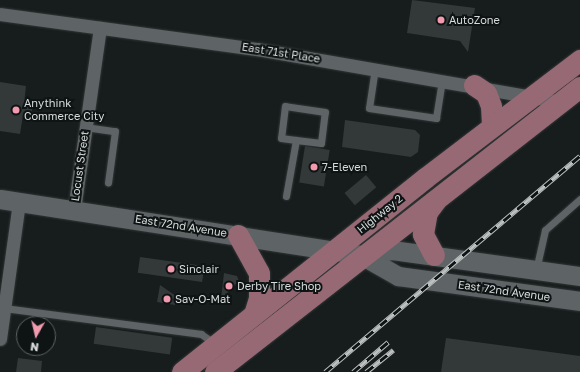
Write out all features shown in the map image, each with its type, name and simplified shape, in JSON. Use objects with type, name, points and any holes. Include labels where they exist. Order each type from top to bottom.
[{"type":"main road","name":"Highway 2","points":[[182,372],[492,126],[580,60]]},
{"type":"main road","points":[[474,85],[486,93],[491,106],[492,126]]},
{"type":"main road","name":"Highway 2","points":[[215,372],[361,254],[580,87]]},
{"type":"main road","points":[[434,255],[425,240],[424,224],[429,208],[443,191]]},
{"type":"main road","name":"East 72nd Avenue","points":[[0,199],[335,251],[361,254],[392,250],[580,276]]},
{"type":"main road","points":[[238,235],[259,272],[259,298],[254,314]]},
{"type":"main road","name":"East 72nd Avenue","points":[[361,254],[398,276],[580,301]]},
{"type":"street","name":"East 71st Place","points":[[0,14],[369,68],[474,85],[560,102]]},
{"type":"street","name":"Locust Street","points":[[74,210],[100,28]]},
{"type":"street","points":[[0,339],[4,308],[5,274],[19,202]]},
{"type":"lane","points":[[369,68],[369,108],[436,118],[442,81]]},
{"type":"lane","points":[[285,106],[325,112],[321,144],[296,140],[280,138],[285,106]]},
{"type":"lane","points":[[85,127],[115,131],[108,184]]},
{"type":"lane","points":[[286,196],[296,140]]},
{"type":"lane","points":[[536,270],[545,230],[580,199]]},
{"type":"lane","points":[[4,308],[200,334],[216,344]]},
{"type":"building","name":"AutoZone","points":[[412,0],[475,8],[468,52],[460,41],[407,33]]},
{"type":"building","name":"Anythink Commerce City","points":[[0,82],[26,86],[24,104],[33,105],[31,116],[23,115],[20,134],[0,131]]},
{"type":"building","points":[[345,120],[415,130],[420,135],[418,152],[411,157],[342,147]]},
{"type":"building","name":"7-Eleven","points":[[305,146],[330,150],[324,186],[299,183]]},
{"type":"building","name":"7-Eleven","points":[[366,175],[376,187],[355,205],[345,193]]},
{"type":"building","name":"Sinclair","points":[[140,257],[204,266],[202,282],[138,273]]},
{"type":"building","name":"Derby Tire Shop","points":[[224,273],[237,276],[239,281],[221,299]]},
{"type":"building","name":"Sav-O-Mat","points":[[160,285],[176,296],[175,305],[157,302]]},
{"type":"building","points":[[96,327],[172,338],[170,355],[94,344]]},
{"type":"building","points":[[446,338],[580,356],[580,372],[441,372]]},
{"type":"building","points":[[18,358],[42,361],[41,372],[16,372]]},
{"type":"railway","points":[[325,372],[580,156]]},
{"type":"railway","points":[[353,372],[388,342]]},
{"type":"railway","points":[[366,372],[393,350]]},
{"type":"place","name":"AutoZone","points":[[441,20]]},
{"type":"place","name":"Anythink Commerce City","points":[[16,110]]},
{"type":"place","name":"7-Eleven","points":[[314,167]]},
{"type":"place","name":"Sinclair","points":[[171,269]]},
{"type":"place","name":"Derby Tire Shop","points":[[229,286]]},
{"type":"place","name":"Sav-O-Mat","points":[[167,299]]}]
